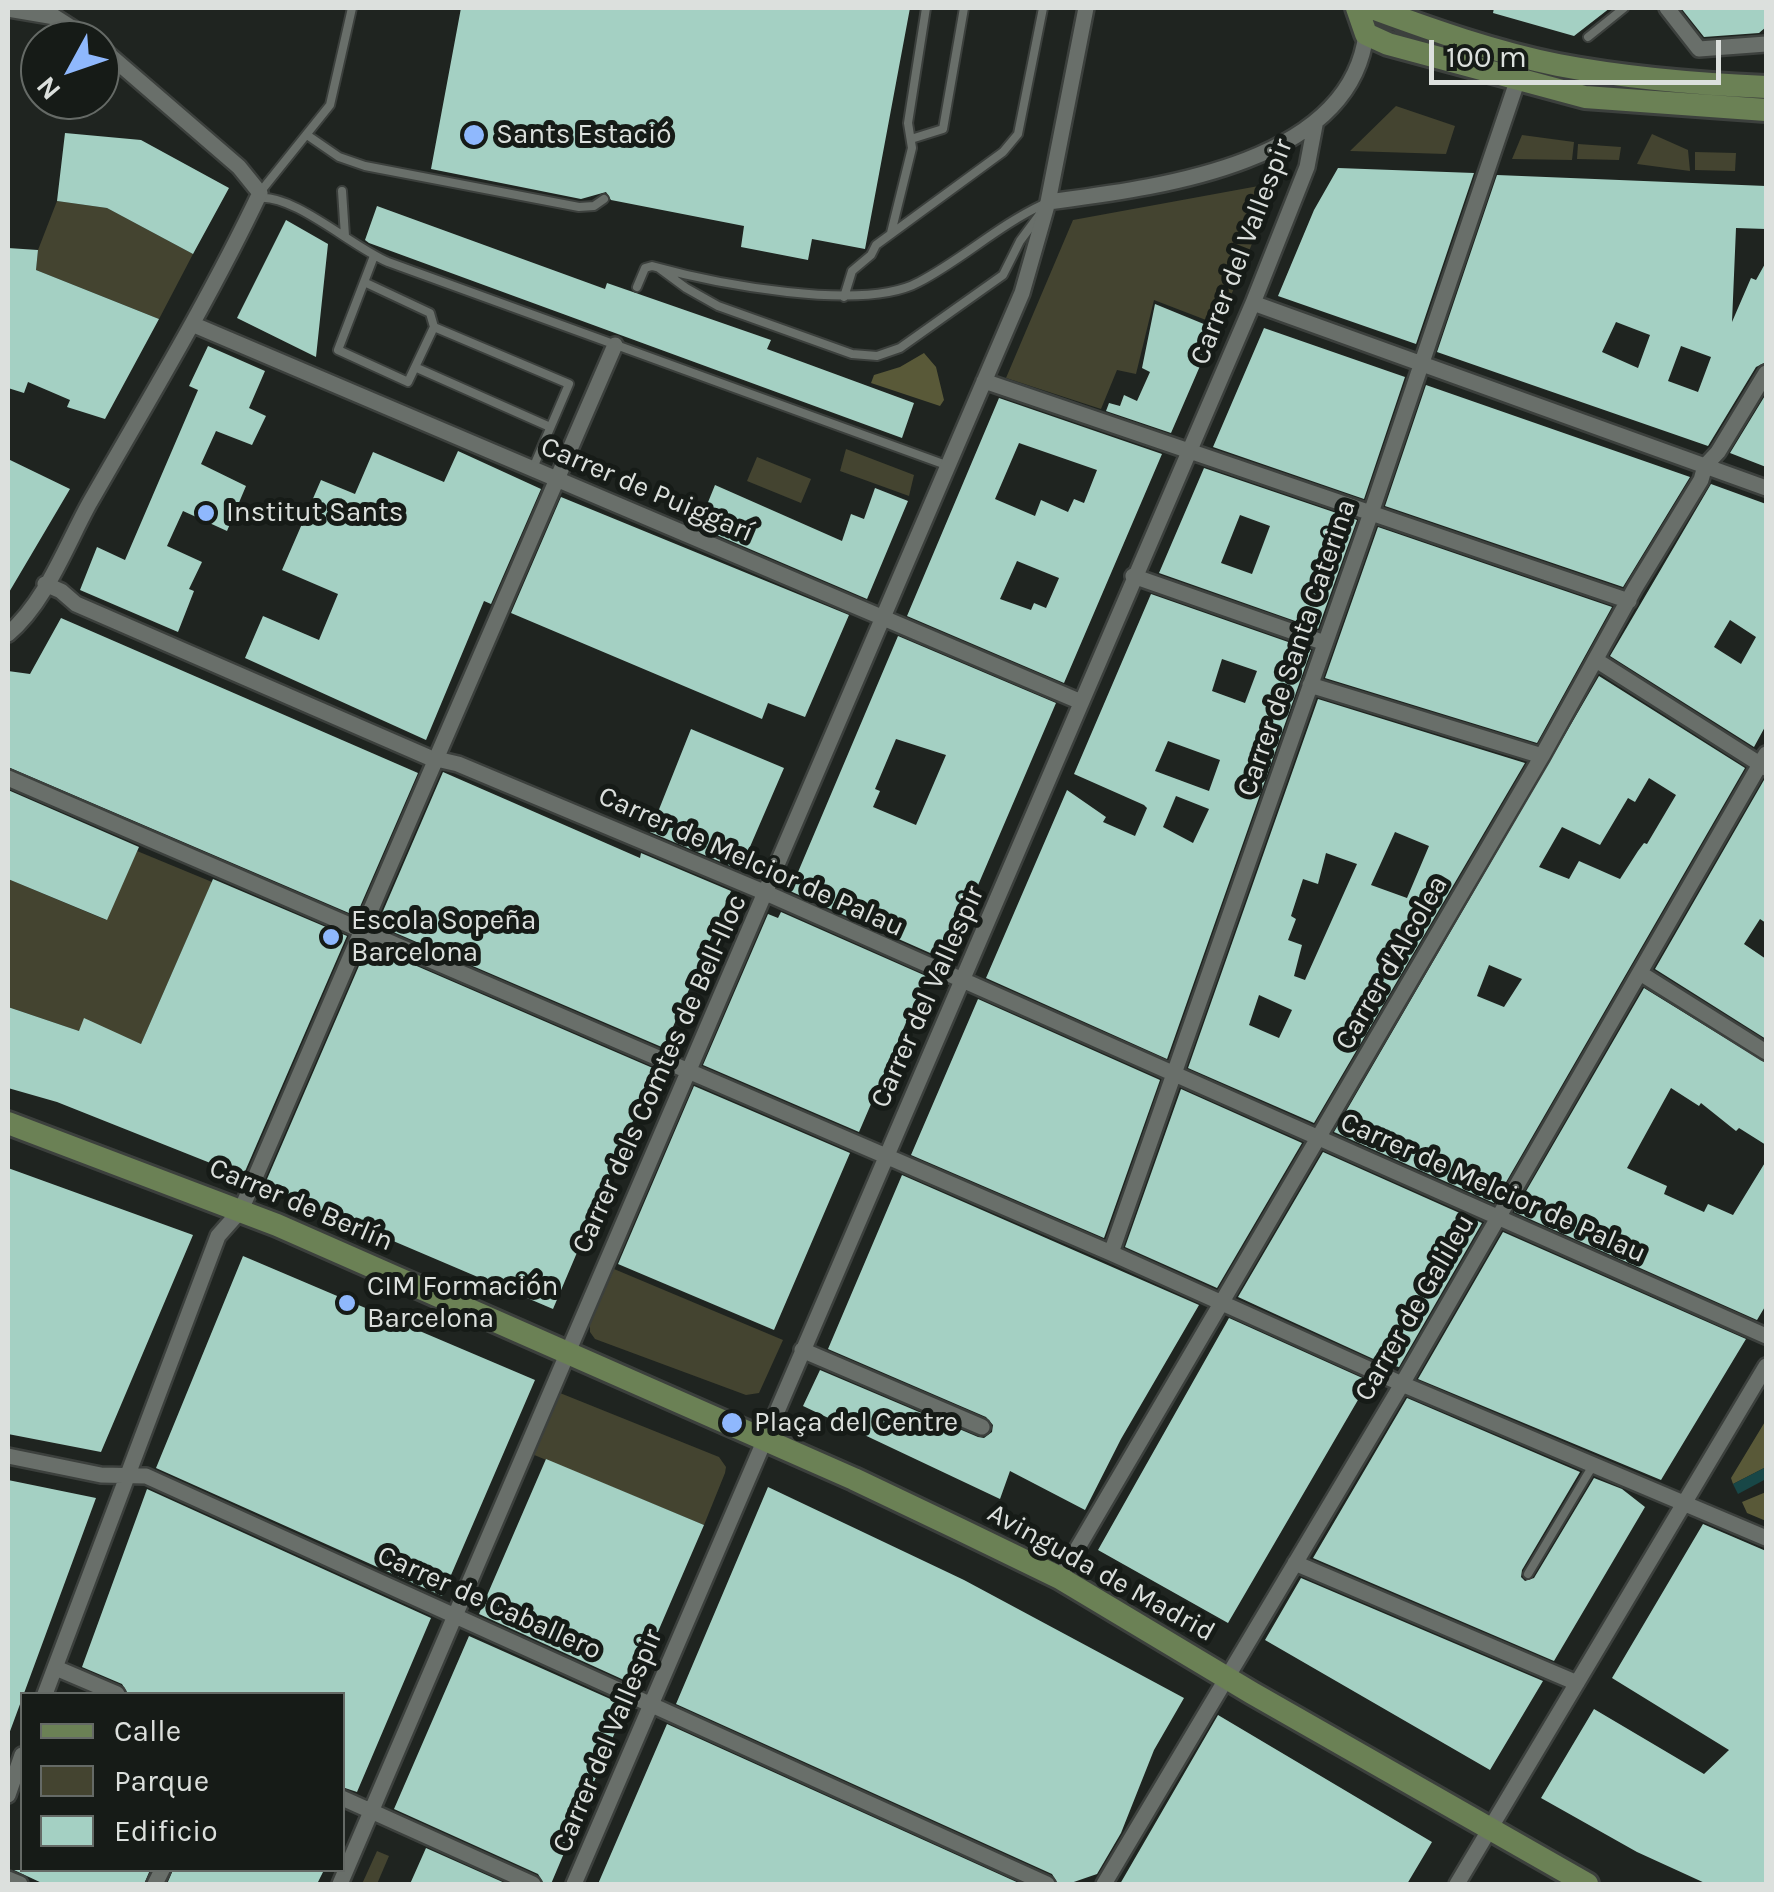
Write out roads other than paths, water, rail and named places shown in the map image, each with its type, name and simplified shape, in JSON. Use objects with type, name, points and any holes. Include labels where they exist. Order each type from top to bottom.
[{"type":"main road","points":[[1357,8],[1366,34],[1396,47],[1522,68],[1559,65],[1677,81],[1766,86]]},
{"type":"main road","points":[[1372,8],[1585,97],[1766,110]]},
{"type":"main road","name":"Carrer de Berlín","points":[[8,1124],[241,1210],[566,1354]]},
{"type":"main road","name":"Avinguda de Madrid","points":[[566,1354],[854,1479],[1060,1578],[1588,1884]]},
{"type":"street","points":[[8,8],[60,20]]},
{"type":"street","name":"Carrer dels Comtes de Bell-lloc","points":[[340,1884],[1022,293],[1048,202],[1086,8]]},
{"type":"street","points":[[1667,8],[1700,49],[1766,44]]},
{"type":"street","points":[[1048,202],[1186,180],[1252,156],[1315,125],[1356,77],[1366,34]]},
{"type":"street","points":[[8,634],[23,620],[45,584],[192,324],[259,195],[239,166],[120,65]]},
{"type":"street","name":"Carrer de Santa Caterina","points":[[1111,1254],[1372,513],[1522,68]]},
{"type":"street","name":"Carrer del Vallespir","points":[[574,1884],[1253,303],[1306,167],[1315,125]]},
{"type":"street","points":[[1253,303],[1766,488]]},
{"type":"street","name":"Carrer de Puiggarí","points":[[192,324],[1081,702]]},
{"type":"street","points":[[46,1692],[218,1236],[241,1210],[617,340]]},
{"type":"street","name":"Carrer d'Alcolea","points":[[1060,1578],[1542,756],[1706,466],[1766,373]]},
{"type":"street","points":[[984,381],[1628,601]]},
{"type":"street","points":[[1133,576],[1325,643]]},
{"type":"street","name":"Carrer de Melcior de Palau","points":[[45,584],[76,604],[437,760],[458,764],[766,893],[1766,1336]]},
{"type":"street","points":[[1596,660],[1765,762]]},
{"type":"street","points":[[1310,685],[1542,756]]},
{"type":"street","name":"Carrer de Galileu","points":[[1104,1884],[1765,762]]},
{"type":"street","points":[[8,778],[1111,1254],[1402,1384],[1766,1538]]},
{"type":"street","points":[[1640,973],[1766,1052]]},
{"type":"street","points":[[802,1350],[982,1427]]},
{"type":"street","points":[[1457,1884],[1766,1366]]},
{"type":"street","name":"Carrer de Caballero","points":[[8,1456],[101,1475],[146,1476],[1047,1884]]},
{"type":"street","points":[[1296,1563],[1577,1683]]},
{"type":"street","points":[[56,1668],[112,1692]]},
{"type":"street","points":[[8,1795],[20,1761]]},
{"type":"street","points":[[345,1800],[533,1884]]},
{"type":"street","points":[[8,1879],[20,1884]]},
{"type":"lane","points":[[259,195],[308,135],[334,94],[352,8]]},
{"type":"lane","points":[[891,233],[912,148],[908,123],[926,8]]},
{"type":"lane","points":[[911,139],[942,130],[964,8]]},
{"type":"lane","points":[[844,297],[852,271],[891,233],[1003,152],[1018,134],[1043,8]]},
{"type":"lane","points":[[1588,37],[1624,8]]},
{"type":"lane","points":[[308,135],[346,160],[385,169],[579,208],[594,206],[604,199]]},
{"type":"lane","points":[[342,191],[346,237]]},
{"type":"lane","points":[[259,195],[278,198],[374,256],[617,340],[946,465]]},
{"type":"lane","points":[[655,267],[734,312],[852,354],[877,356],[900,348],[1003,275],[1020,241],[1048,202]]},
{"type":"lane","points":[[638,287],[645,268],[655,267],[776,290],[844,297],[878,294],[919,282],[1008,222],[1048,202]]},
{"type":"lane","points":[[364,282],[430,313],[434,327],[408,382],[338,350],[364,282],[374,256]]},
{"type":"lane","points":[[434,327],[569,384],[533,468]]},
{"type":"lane","points":[[417,368],[550,427]]},
{"type":"lane","points":[[1528,1574],[1594,1464]]},
{"type":"water","points":[[1766,1467],[1766,1479],[1738,1494],[1733,1484]]},
{"type":"place","name":"Sants Estació","points":[[474,135]]},
{"type":"place","name":"Institut Sants","points":[[206,513]]},
{"type":"place","name":"Escola Sopeña Barcelona","points":[[331,937]]},
{"type":"place","name":"CIM Formación Barcelona","points":[[347,1303]]},
{"type":"place","name":"Plaça del Centre","points":[[732,1423]]}]
